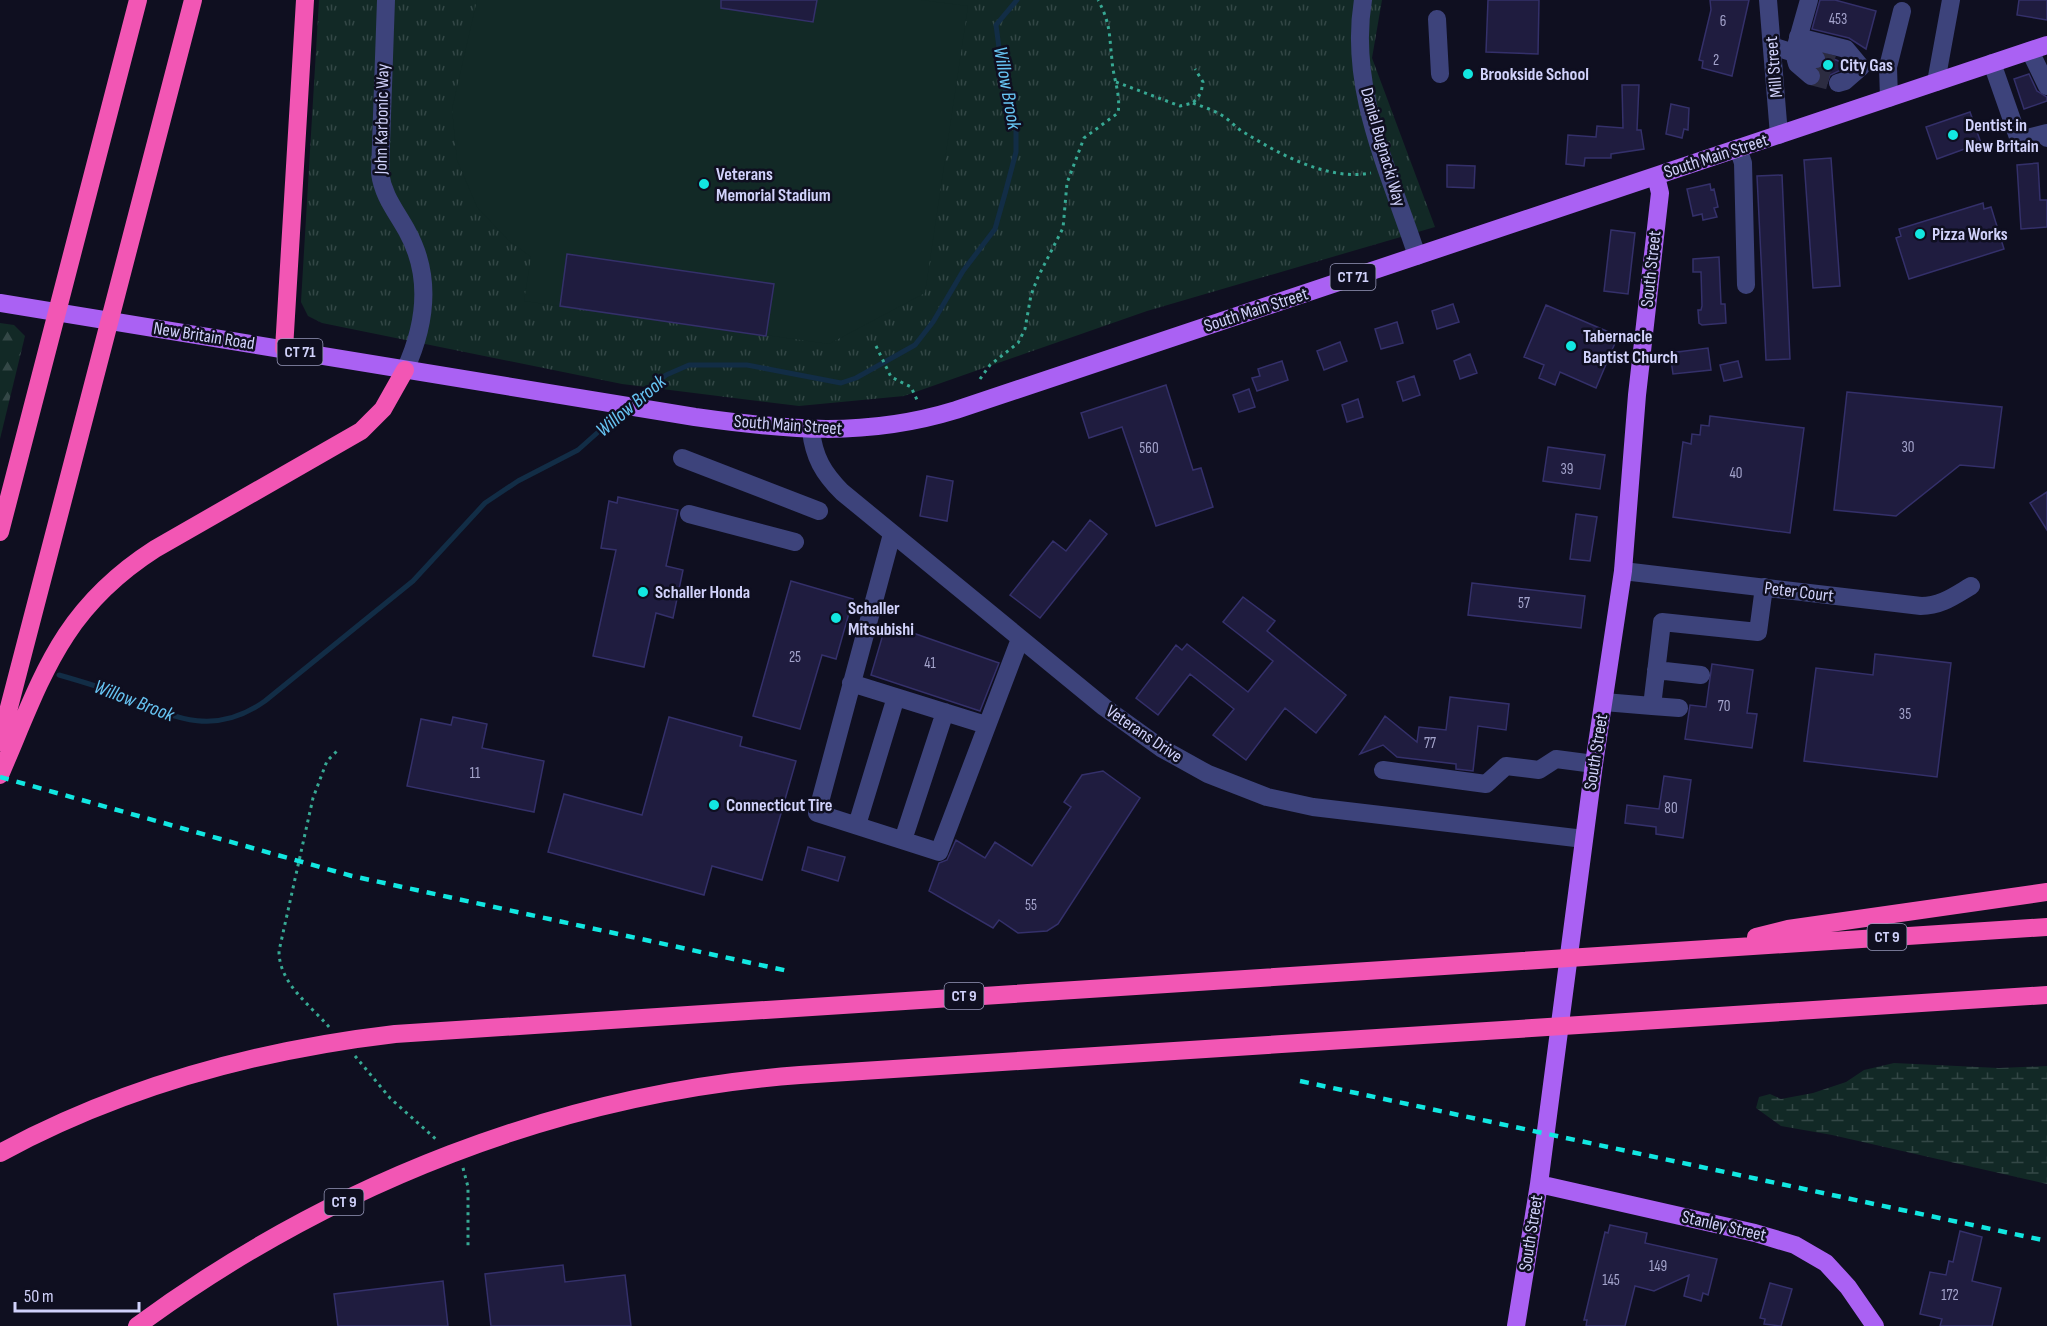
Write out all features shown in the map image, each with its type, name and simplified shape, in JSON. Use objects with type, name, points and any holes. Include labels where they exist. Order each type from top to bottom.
[{"type":"highway","points":[[122,62],[125,0]]},
{"type":"highway","points":[[0,532],[138,0]]},
{"type":"highway","points":[[0,742],[193,0]]},
{"type":"highway","points":[[284,349],[305,0]]},
{"type":"highway","points":[[0,775],[54,651],[75,620],[98,593],[127,567],[155,549],[361,431],[380,413],[405,370]]},
{"type":"highway","points":[[1727,947],[1788,929],[2047,892]]},
{"type":"highway","name":"CT 9","points":[[0,1153],[70,1119],[146,1089],[212,1069],[281,1052],[395,1034],[2047,927]]},
{"type":"highway","name":"CT 9","points":[[137,1326],[180,1295],[262,1244],[341,1203],[443,1156],[517,1129],[656,1094],[772,1077],[2047,995]]},
{"type":"main road","name":"South Main Street","points":[[586,399],[811,431],[862,429],[945,413],[2038,48]]},
{"type":"main road","name":"South Street","points":[[1516,1326],[1539,1184],[1594,764],[1623,571],[1635,414],[1660,193],[1656,176]]},
{"type":"main road","name":"New Britain Road","points":[[0,303],[586,399]]},
{"type":"main road","name":"Stanley Street","points":[[1539,1184],[1795,1245],[1814,1254],[1839,1276],[1875,1326]]},
{"type":"street","name":"John Karbonic Way","points":[[386,0],[380,173],[387,199],[416,250],[425,286],[418,331],[405,370]]},
{"type":"street","name":"Daniel Bugnacki Way","points":[[1363,0],[1358,36],[1368,106],[1386,170],[1417,256]]},
{"type":"street","name":"Mill Street","points":[[1768,0],[1779,135]]},
{"type":"street","points":[[1809,0],[1796,45],[1797,64],[1814,68]]},
{"type":"street","points":[[1936,82],[1951,0]]},
{"type":"street","points":[[1889,98],[1888,67],[1902,11]]},
{"type":"street","points":[[1437,19],[1440,74]]},
{"type":"street","points":[[1772,46],[1796,45],[1846,49],[1861,67]]},
{"type":"street","points":[[2038,48],[2047,86]]},
{"type":"street","points":[[1992,63],[2019,140],[2047,133],[2047,138]]},
{"type":"street","points":[[1839,75],[1861,67],[1888,67]]},
{"type":"street","points":[[1738,148],[1743,164],[1746,285]]},
{"type":"street","name":"Veterans Drive","points":[[811,431],[814,451],[829,479],[891,534],[1104,707],[1161,748],[1208,774],[1267,797],[1313,807],[1584,839]]},
{"type":"street","points":[[682,458],[819,511]]},
{"type":"street","points":[[689,514],[795,542]]},
{"type":"street","points":[[891,534],[817,813],[939,852],[1020,639]]},
{"type":"street","name":"Peter Court","points":[[1623,571],[1921,606],[1934,606],[1947,601],[1971,586]]},
{"type":"street","points":[[1652,706],[1662,622],[1758,632],[1764,588]]},
{"type":"street","points":[[1656,670],[1701,675]]},
{"type":"street","points":[[850,682],[986,725]]},
{"type":"street","points":[[857,825],[896,697]]},
{"type":"street","points":[[1604,702],[1679,708]]},
{"type":"street","points":[[903,840],[945,712]]},
{"type":"street","points":[[1383,770],[1486,784],[1506,766],[1539,770],[1556,759],[1594,764]]},
{"type":"path","points":[[980,379],[990,365],[1018,343],[1025,329],[1031,295],[1063,228],[1065,196],[1075,159],[1084,138],[1118,113],[1120,103],[1108,21],[1098,0]]},
{"type":"path","points":[[1193,103],[1201,93],[1203,82],[1195,69]]},
{"type":"path","points":[[1116,82],[1180,106],[1193,103],[1223,116],[1242,132],[1269,147],[1315,168],[1356,174],[1386,170]]},
{"type":"path","points":[[876,346],[890,374],[911,387],[919,405]]},
{"type":"path","points":[[332,1031],[286,980],[280,966],[279,951],[313,798],[327,761],[339,749]]},
{"type":"path","points":[[351,1052],[390,1098],[441,1144]]},
{"type":"path","points":[[462,1167],[468,1187],[468,1246]]},
{"type":"green space","points":[[319,0],[1382,0],[1372,58],[1435,227],[1147,311],[904,396],[799,406],[622,384],[322,323],[308,316],[301,302]]},
{"type":"green space","name":"Veterans Memorial Stadium","points":[[477,0],[921,0],[968,6],[925,293],[829,344],[524,301],[531,257],[508,240],[477,207],[457,160],[452,109]]},
{"type":"green space","points":[[0,323],[14,325],[25,336],[0,439]]},
{"type":"green space","points":[[1894,1063],[1999,1068],[2047,1066],[2047,1184],[1832,1135],[1781,1126],[1756,1108],[1759,1097],[1770,1094],[1781,1099],[1813,1093],[1846,1082],[1864,1070]]},
{"type":"building","points":[[721,0],[817,0],[813,22],[721,8]]},
{"type":"building","points":[[1488,0],[1539,0],[1538,54],[1486,52]]},
{"type":"building","points":[[1710,0],[1749,0],[1732,76],[1702,68],[1703,61],[1699,60],[1711,10]]},
{"type":"building","points":[[1820,0],[1835,0],[1876,11],[1866,49],[1849,38],[1812,29]]},
{"type":"building","points":[[2019,0],[2047,0],[2047,20],[2017,15]]},
{"type":"building","points":[[1827,56],[1843,63],[1841,70],[1830,75],[1827,83],[1821,81],[1820,69],[1827,63]]},
{"type":"building","points":[[2029,74],[2037,91],[2047,97],[2047,101],[2024,109],[2014,79]]},
{"type":"building","points":[[1622,85],[1639,85],[1637,130],[1641,130],[1644,149],[1611,154],[1611,158],[1585,158],[1584,166],[1566,164],[1568,135],[1596,137],[1597,126],[1623,128]]},
{"type":"building","points":[[1671,104],[1689,108],[1688,130],[1684,129],[1682,138],[1666,134]]},
{"type":"building","name":"Dentist in New Britain","points":[[1970,112],[1981,143],[1937,159],[1926,127]]},
{"type":"building","points":[[1831,158],[1840,286],[1813,288],[1804,160]]},
{"type":"building","points":[[2038,163],[2040,200],[2047,200],[2047,227],[2021,229],[2017,165]]},
{"type":"building","points":[[1447,165],[1475,166],[1474,188],[1447,187]]},
{"type":"building","points":[[1782,175],[1790,359],[1766,360],[1757,176]]},
{"type":"building","points":[[1710,184],[1711,190],[1714,189],[1718,207],[1714,208],[1717,217],[1703,220],[1702,214],[1693,216],[1687,189]]},
{"type":"building","points":[[1983,203],[1984,209],[1991,207],[2004,249],[1909,279],[1896,238],[1901,236],[1899,229]]},
{"type":"building","points":[[1611,230],[1635,233],[1628,294],[1604,291]]},
{"type":"building","points":[[567,254],[774,284],[766,336],[560,306]]},
{"type":"building","points":[[1719,257],[1721,304],[1725,304],[1726,323],[1702,325],[1699,323],[1698,310],[1701,310],[1702,306],[1701,272],[1693,272],[1693,259]]},
{"type":"building","points":[[1453,304],[1459,322],[1437,329],[1432,311]]},
{"type":"building","name":"Tabernacle Baptist Church","points":[[1546,305],[1618,336],[1596,388],[1560,372],[1555,385],[1539,378],[1544,365],[1524,357]]},
{"type":"building","points":[[1397,322],[1403,343],[1381,349],[1375,329]]},
{"type":"building","points":[[1340,342],[1347,361],[1324,370],[1317,351]]},
{"type":"building","points":[[1708,348],[1711,370],[1673,374],[1670,353]]},
{"type":"building","points":[[1470,354],[1477,373],[1460,379],[1454,361]]},
{"type":"building","points":[[1282,361],[1288,380],[1257,391],[1252,378],[1260,376],[1258,369]]},
{"type":"building","points":[[1738,361],[1742,377],[1724,381],[1720,365]]},
{"type":"building","points":[[1414,376],[1420,395],[1403,401],[1397,382]]},
{"type":"building","points":[[1166,385],[1193,470],[1201,468],[1213,507],[1156,526],[1122,427],[1089,438],[1081,413]]},
{"type":"building","points":[[1249,389],[1255,407],[1239,412],[1233,395]]},
{"type":"building","points":[[1847,392],[2002,407],[1994,468],[1960,465],[1896,516],[1834,510]]},
{"type":"building","points":[[1358,399],[1363,417],[1347,422],[1342,405]]},
{"type":"building","points":[[1710,416],[1804,428],[1790,533],[1673,517],[1683,442],[1691,444],[1692,434],[1700,435],[1701,425],[1709,426]]},
{"type":"building","points":[[1548,447],[1605,455],[1600,489],[1543,481]]},
{"type":"building","points":[[927,476],[953,481],[947,521],[920,516]]},
{"type":"building","points":[[2047,492],[2047,530],[2030,503]]},
{"type":"building","name":"Schaller Honda","points":[[618,497],[678,510],[666,566],[683,570],[673,618],[656,613],[644,667],[593,656],[616,550],[601,548],[609,501],[617,503]]},
{"type":"building","points":[[1576,514],[1597,517],[1590,561],[1570,559]]},
{"type":"building","points":[[1090,520],[1107,534],[1040,618],[1010,595],[1053,541],[1066,551]]},
{"type":"building","points":[[791,581],[853,599],[836,659],[822,655],[800,729],[753,716]]},
{"type":"building","points":[[1472,583],[1585,596],[1581,628],[1468,615]]},
{"type":"building","points":[[1243,597],[1275,621],[1267,631],[1346,695],[1316,733],[1285,708],[1246,760],[1213,735],[1234,709],[1190,674],[1158,715],[1136,698],[1176,645],[1182,650],[1187,644],[1248,692],[1273,661],[1223,622]]},
{"type":"building","points":[[893,626],[999,663],[980,711],[871,675],[884,631]]},
{"type":"building","points":[[1875,654],[1951,663],[1937,777],[1804,761],[1816,668],[1873,675]]},
{"type":"building","points":[[1712,664],[1753,670],[1747,713],[1757,714],[1752,748],[1685,739],[1690,705],[1706,707]]},
{"type":"building","points":[[1450,697],[1509,704],[1506,730],[1478,726],[1473,771],[1456,769],[1456,764],[1397,757],[1383,745],[1360,754],[1385,716],[1417,742],[1419,727],[1446,730]]},
{"type":"building","points":[[453,717],[487,724],[482,748],[544,761],[534,812],[407,786],[421,719],[451,725]]},
{"type":"building","name":"Connecticut Tire","points":[[669,717],[742,737],[740,746],[796,761],[762,880],[712,866],[704,895],[548,852],[564,794],[642,815]]},
{"type":"building","points":[[1103,771],[1140,798],[1058,924],[1047,931],[1018,933],[999,920],[993,928],[929,891],[939,863],[947,860],[956,840],[985,858],[995,842],[1032,866],[1071,807],[1064,802],[1082,775]]},
{"type":"building","points":[[1664,776],[1691,780],[1683,838],[1656,834],[1656,827],[1625,823],[1627,805],[1659,809]]},
{"type":"building","points":[[808,847],[845,857],[838,881],[802,870]]},
{"type":"building","points":[[1610,1225],[1647,1233],[1645,1243],[1717,1259],[1708,1295],[1703,1293],[1701,1301],[1684,1296],[1689,1275],[1654,1291],[1635,1286],[1625,1326],[1586,1326],[1587,1320],[1584,1320],[1605,1232],[1608,1233]]},
{"type":"building","points":[[1960,1231],[1982,1237],[1972,1281],[2001,1288],[1992,1326],[1940,1326],[1942,1319],[1920,1314],[1930,1272],[1946,1275],[1949,1261],[1953,1262]]},
{"type":"building","points":[[563,1265],[565,1282],[625,1275],[631,1326],[491,1326],[485,1274]]},
{"type":"building","points":[[443,1281],[448,1326],[338,1326],[334,1294]]},
{"type":"building","points":[[1770,1283],[1792,1289],[1781,1326],[1764,1324],[1765,1319],[1760,1318]]},
{"type":"waterway","name":"Willow Brook","points":[[631,403],[666,375],[689,365],[747,365],[841,383],[856,378],[915,345],[933,322],[963,271],[995,229],[1016,152],[1016,119],[1004,86],[996,25],[1017,0]]},
{"type":"waterway","name":"Willow Brook","points":[[59,675],[193,720],[228,719],[246,712],[265,701],[413,581],[485,503],[518,481],[578,450],[624,409]]},
{"type":"tunnel","points":[[1816,59],[1841,67]]},
{"type":"tunnel","points":[[1811,76],[1838,83]]},
{"type":"railway","points":[[0,777],[352,876],[788,971]]},
{"type":"railway","points":[[1300,1081],[2047,1241]]},
{"type":"place","name":"City Gas","points":[[1828,65]]},
{"type":"place","name":"Brookside School","points":[[1468,74]]},
{"type":"place","name":"Dentist in New Britain","points":[[1953,135]]},
{"type":"place","name":"Veterans Memorial Stadium","points":[[704,184]]},
{"type":"place","name":"Pizza Works","points":[[1920,234]]},
{"type":"place","name":"Tabernacle Baptist Church","points":[[1571,346]]},
{"type":"place","name":"Schaller Honda","points":[[643,592]]},
{"type":"place","name":"Schaller Mitsubishi","points":[[836,618]]},
{"type":"place","name":"Connecticut Tire","points":[[714,805]]}]
